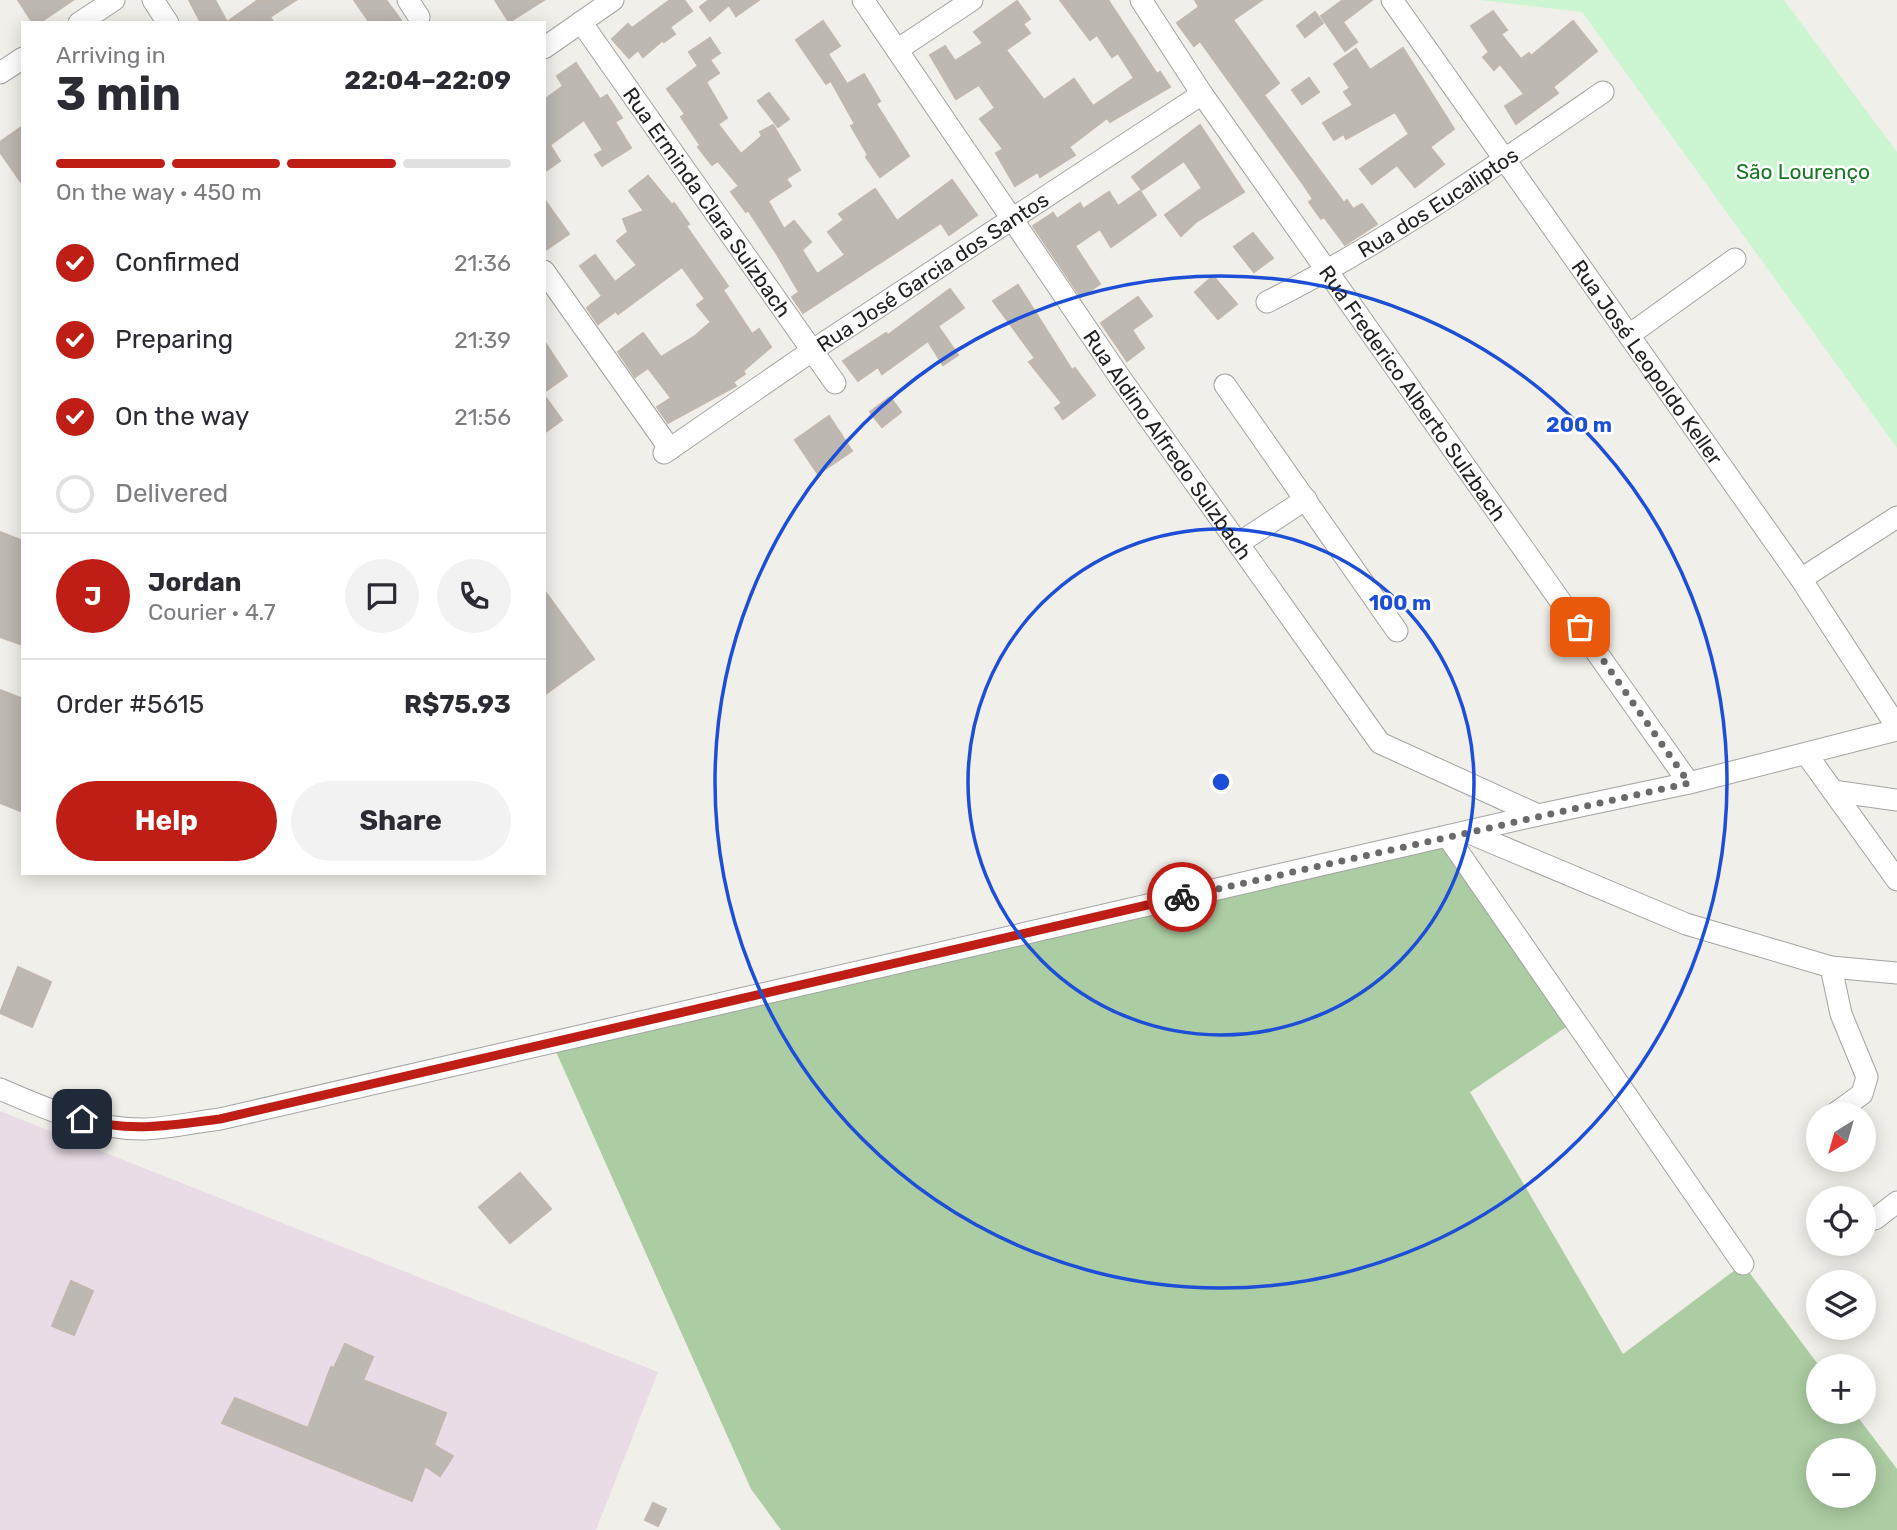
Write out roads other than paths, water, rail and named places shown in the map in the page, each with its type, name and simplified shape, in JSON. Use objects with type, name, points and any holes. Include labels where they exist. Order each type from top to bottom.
[{"type":"street","points":[[82,21],[114,0]]},
{"type":"street","points":[[153,0],[167,21]]},
{"type":"street","points":[[546,47],[613,0]]},
{"type":"street","name":"Rua Aldino Alfredo Sulzbach","points":[[863,0],[1121,379],[1380,743],[1538,815]]},
{"type":"street","points":[[897,50],[972,0]]},
{"type":"street","name":"Rua Frederico Alberto Sulzbach","points":[[1140,0],[1202,94],[1689,783]]},
{"type":"street","name":"Rua José Leopoldo Keller","points":[[1392,0],[1801,579],[1897,729]]},
{"type":"street","name":"Rua Erminda Clara Sulzbach","points":[[581,22],[835,383]]},
{"type":"street","points":[[0,73],[21,59]]},
{"type":"street","name":"Rua dos Eucaliptos","points":[[1267,302],[1329,271],[1506,159],[1603,92]]},
{"type":"street","name":"Rua José Garcia dos Santos","points":[[546,274],[667,451],[813,351],[1202,94]]},
{"type":"street","points":[[1629,335],[1735,259]]},
{"type":"street","points":[[1225,385],[1396,631]]},
{"type":"street","points":[[1240,543],[1306,499]]},
{"type":"street","points":[[1801,579],[1897,517]]},
{"type":"street","points":[[0,1089],[46,1109],[100,1124],[148,1129],[220,1119],[1538,815],[1689,783],[1807,755],[1897,729]]},
{"type":"street","points":[[1807,755],[1897,880]]},
{"type":"street","points":[[1833,791],[1897,800]]},
{"type":"street","points":[[1457,834],[1686,924],[1831,967],[1897,974]]},
{"type":"street","points":[[1457,834],[1743,1264]]},
{"type":"street","points":[[1831,967],[1841,1014],[1867,1077],[1862,1094],[1851,1102]]},
{"type":"street","points":[[1876,1218],[1897,1202]]},
{"type":"park label","name":"São Lourenço","points":[[1803,171]]}]
